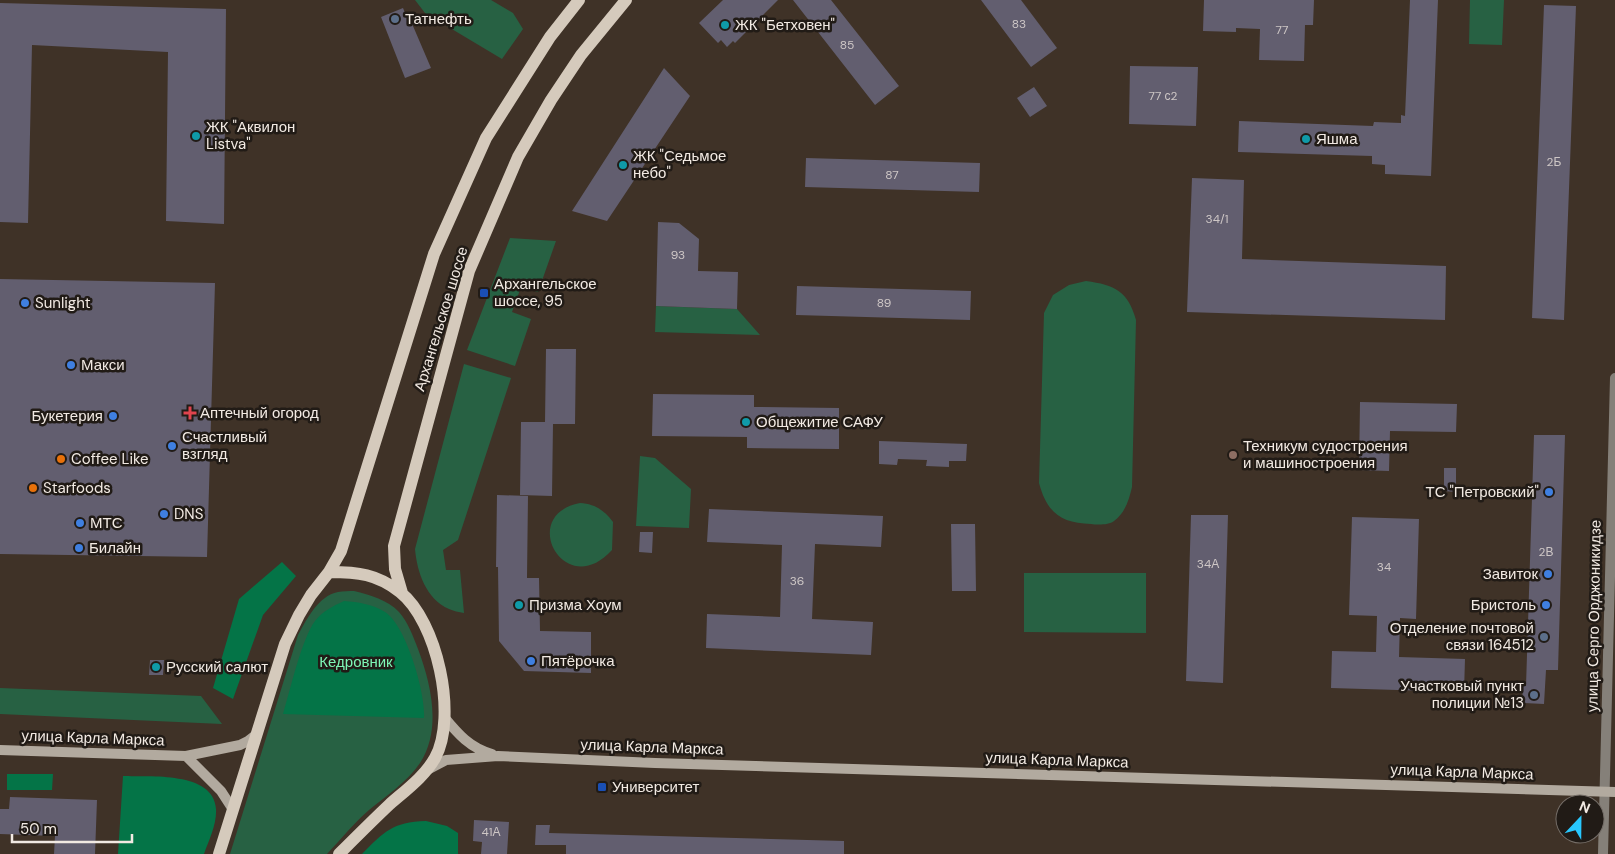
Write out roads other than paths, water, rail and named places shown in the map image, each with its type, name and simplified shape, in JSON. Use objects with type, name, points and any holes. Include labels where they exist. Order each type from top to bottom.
[{"type":"main road","name":"Архангельское шоссе","points":[[219,854],[285,644],[311,595],[329,572],[341,551],[434,254],[486,138],[550,37],[579,0]]},
{"type":"main road","name":"Архангельское шоссе","points":[[402,593],[395,569],[394,546],[469,271],[518,157],[551,100],[582,55],[626,0]]},
{"type":"main road","points":[[329,572],[355,572],[370,576],[402,593],[422,617],[436,655],[444,686],[444,728],[441,745],[434,759],[426,771],[339,854]]},
{"type":"street","name":"улица Серго Орджоникидзе","points":[[1602,854],[1610,792],[1615,378]]},
{"type":"street","points":[[444,716],[459,735],[468,742],[485,752],[498,756]]},
{"type":"street","name":"улица Карла Маркса","points":[[0,750],[186,756],[240,745],[258,733]]},
{"type":"street","points":[[186,756],[221,791],[232,808]]},
{"type":"street","name":"улица Карла Маркса","points":[[498,756],[655,763],[1610,792]]},
{"type":"street","points":[[426,771],[446,760],[498,756]]},
{"type":"place","name":"Татнефть","points":[[395,19]]},
{"type":"place","name":"ЖК \"Бетховен\"","points":[[725,25]]},
{"type":"place","name":"ЖК \"Аквилон Listva\"","points":[[196,136]]},
{"type":"place","name":"Яшма","points":[[1306,139]]},
{"type":"place","name":"ЖК \"Седьмое небо\"","points":[[623,165]]},
{"type":"place","name":"Архангельское шоссе, 95","points":[[484,293]]},
{"type":"place","name":"Sunlight","points":[[25,303]]},
{"type":"place","name":"Макси","points":[[71,365]]},
{"type":"place","name":"Аптечный огород","points":[[190,413]]},
{"type":"place","name":"Букетерия","points":[[113,416]]},
{"type":"place","name":"Общежитие САФУ","points":[[746,422]]},
{"type":"place","name":"Счастливый взгляд","points":[[172,446]]},
{"type":"place","name":"Техникум судостроения и машиностроения","points":[[1233,455]]},
{"type":"place","name":"Coffee Like","points":[[61,459]]},
{"type":"place","name":"Starfoods","points":[[33,488]]},
{"type":"place","name":"ТС \"Петровский\"","points":[[1549,492]]},
{"type":"place","name":"DNS","points":[[164,514]]},
{"type":"place","name":"МТС","points":[[80,523]]},
{"type":"place","name":"Билайн","points":[[79,548]]},
{"type":"place","name":"Завиток","points":[[1548,574]]},
{"type":"place","name":"Призма Хоум","points":[[519,605]]},
{"type":"place","name":"Бристоль","points":[[1546,605]]},
{"type":"place","name":"Отделение почтовой связи 164512","points":[[1544,637]]},
{"type":"place","name":"Пятёрочка","points":[[531,661]]},
{"type":"place","name":"Русский салют","points":[[156,667]]},
{"type":"place","name":"Участковый пункт полиции №13","points":[[1534,695]]},
{"type":"place","name":"Университет","points":[[602,787]]},
{"type":"park label","name":"Кедровник","points":[[356,662]]}]
